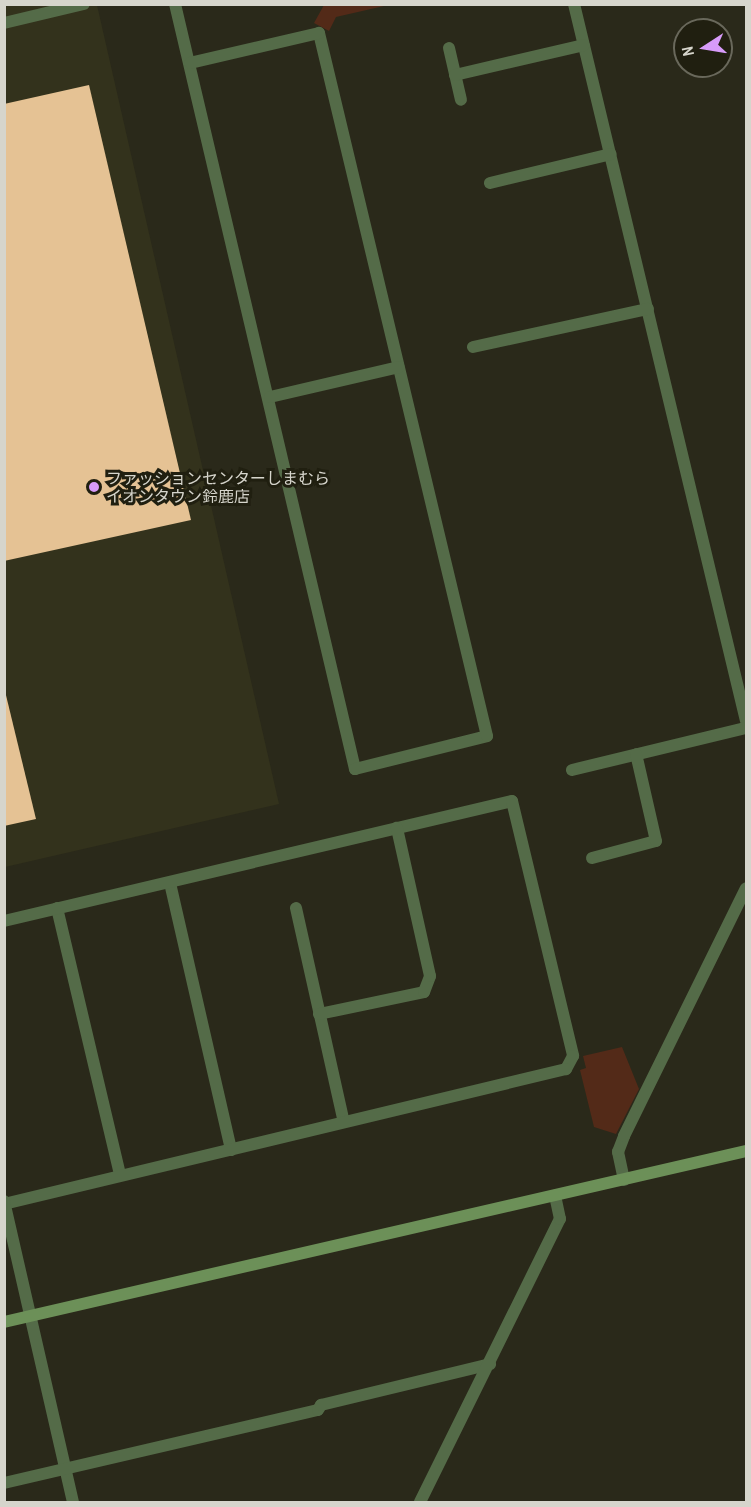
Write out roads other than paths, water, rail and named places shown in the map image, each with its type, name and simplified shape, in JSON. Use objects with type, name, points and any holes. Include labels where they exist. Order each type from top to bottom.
[{"type":"street","points":[[4,23],[84,4]]},
{"type":"street","points":[[175,4],[270,397],[355,769],[487,736],[319,33],[190,63]]},
{"type":"street","points":[[574,4],[747,721]]},
{"type":"street","points":[[455,75],[584,45]]},
{"type":"street","points":[[449,48],[461,100]]},
{"type":"street","points":[[490,183],[611,154]]},
{"type":"street","points":[[473,347],[648,309]]},
{"type":"street","points":[[270,397],[399,367]]},
{"type":"street","points":[[572,770],[747,728]]},
{"type":"street","points":[[592,858],[656,841],[636,754]]},
{"type":"street","points":[[4,921],[512,801],[573,1056],[566,1069],[5,1203],[73,1503]]},
{"type":"street","points":[[319,1014],[424,992],[430,976],[397,828]]},
{"type":"street","points":[[170,883],[231,1150]]},
{"type":"street","points":[[624,1180],[618,1152],[624,1136],[747,888]]},
{"type":"street","points":[[57,908],[120,1176]]},
{"type":"street","points":[[296,908],[344,1122]]},
{"type":"street","points":[[4,1322],[747,1151]]},
{"type":"street","points":[[420,1503],[560,1218],[555,1196]]},
{"type":"street","points":[[4,1483],[490,1364]]},
{"type":"place","name":"ファッションセンターしまむら イオンタウン鈴鹿店","points":[[94,487]]}]
